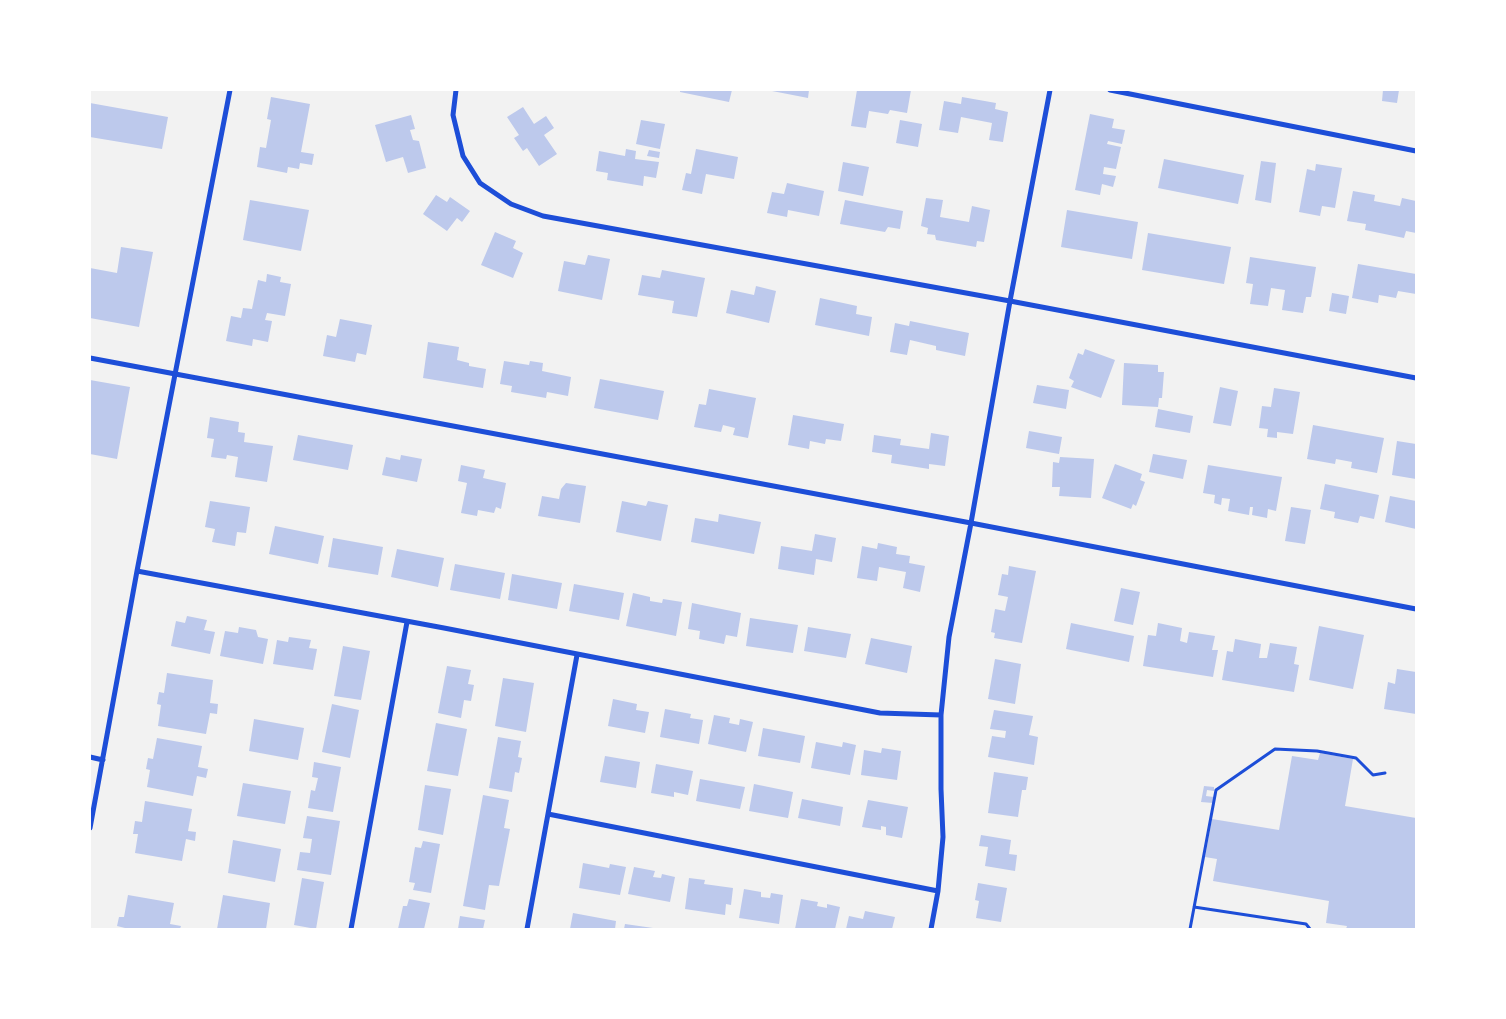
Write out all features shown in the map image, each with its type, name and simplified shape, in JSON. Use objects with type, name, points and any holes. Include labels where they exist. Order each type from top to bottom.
[{"type":"street","points":[[90,828],[137,571],[230,90]]},
{"type":"street","points":[[456,90],[454,115],[462,156],[480,184],[511,204],[543,216],[1010,300],[1416,378]]},
{"type":"street","points":[[931,929],[938,891],[944,837],[940,789],[941,715],[949,637],[1050,90]]},
{"type":"street","points":[[1110,90],[1416,151]]},
{"type":"street","points":[[90,358],[971,523],[1416,609]]},
{"type":"street","points":[[137,571],[880,713],[941,715]]},
{"type":"street","points":[[350,929],[407,622]]},
{"type":"street","points":[[527,929],[577,655]]},
{"type":"street","points":[[90,757],[102,760]]},
{"type":"street","points":[[548,814],[938,891]]},
{"type":"path","points":[[1190,929],[1216,790],[1275,749],[1317,751],[1356,758],[1373,775],[1385,773]]},
{"type":"path","points":[[1194,907],[1306,924],[1310,929]]},
{"type":"building","points":[[680,90],[732,90],[729,102],[680,92]]},
{"type":"building","points":[[767,90],[809,90],[808,98]]},
{"type":"building","points":[[857,90],[911,90],[907,113],[890,110],[888,114],[869,111],[866,128],[851,126]]},
{"type":"building","points":[[1383,90],[1399,90],[1397,103],[1382,101]]},
{"type":"building","points":[[271,97],[310,104],[301,152],[314,154],[312,165],[300,163],[299,169],[288,167],[287,173],[257,167],[260,147],[266,148],[271,120],[267,119]]},
{"type":"building","points":[[962,97],[996,103],[995,109],[1008,112],[1003,142],[989,140],[992,123],[961,117],[958,133],[939,130],[944,101],[961,104]]},
{"type":"building","points":[[90,103],[168,117],[162,149],[90,137]]},
{"type":"building","points":[[523,107],[534,124],[546,116],[554,128],[544,135],[557,154],[539,166],[527,148],[523,151],[514,138],[519,135],[507,117]]},
{"type":"building","points":[[1090,114],[1114,119],[1112,128],[1125,130],[1122,144],[1108,141],[1107,144],[1121,147],[1116,169],[1104,167],[1103,174],[1116,176],[1113,187],[1102,184],[1100,195],[1075,190]]},
{"type":"building","points":[[411,115],[415,129],[410,130],[413,140],[419,141],[426,168],[408,173],[403,157],[386,162],[375,125]]},
{"type":"building","points":[[641,120],[665,124],[660,149],[636,144]]},
{"type":"building","points":[[900,120],[922,124],[918,147],[896,143]]},
{"type":"building","points":[[626,149],[636,151],[635,159],[659,162],[656,178],[644,176],[643,186],[607,180],[608,173],[596,171],[599,151],[625,156]]},
{"type":"building","points":[[696,149],[738,157],[734,179],[706,174],[702,194],[682,190],[686,173],[691,174]]},
{"type":"building","points":[[649,150],[660,152],[659,158],[647,156]]},
{"type":"building","points":[[1164,159],[1244,175],[1238,204],[1158,188]]},
{"type":"building","points":[[1261,161],[1276,163],[1271,203],[1255,200]]},
{"type":"building","points":[[843,162],[869,167],[863,196],[838,191]]},
{"type":"building","points":[[1316,164],[1342,168],[1335,208],[1322,206],[1320,216],[1299,212],[1307,169],[1315,171]]},
{"type":"building","points":[[787,183],[824,191],[819,216],[788,210],[787,217],[767,213],[772,192],[784,194]]},
{"type":"building","points":[[1353,191],[1375,195],[1374,201],[1400,206],[1402,198],[1416,201],[1416,233],[1406,231],[1404,238],[1365,230],[1366,224],[1347,221]]},
{"type":"building","points":[[436,195],[447,202],[450,197],[470,211],[462,222],[457,218],[447,231],[423,214]]},
{"type":"building","points":[[926,198],[943,200],[940,217],[969,222],[972,206],[990,210],[984,242],[977,241],[976,247],[936,240],[935,235],[927,234],[928,228],[921,226]]},
{"type":"building","points":[[250,200],[309,210],[301,251],[243,240]]},
{"type":"building","points":[[845,200],[903,211],[900,229],[888,227],[885,232],[840,224]]},
{"type":"building","points":[[1067,210],[1138,222],[1132,259],[1061,247]]},
{"type":"building","points":[[495,232],[516,241],[513,248],[523,253],[513,278],[481,265]]},
{"type":"building","points":[[1148,233],[1231,247],[1224,284],[1142,270]]},
{"type":"building","points":[[121,247],[153,252],[139,327],[90,318],[90,268],[117,273]]},
{"type":"building","points":[[588,255],[610,259],[602,300],[558,291],[564,261],[585,265]]},
{"type":"building","points":[[1250,257],[1316,267],[1311,297],[1306,297],[1303,313],[1282,310],[1285,290],[1271,288],[1268,306],[1250,304],[1253,284],[1246,283]]},
{"type":"building","points":[[1358,264],[1416,274],[1416,294],[1398,291],[1396,298],[1379,295],[1378,303],[1352,298]]},
{"type":"building","points":[[662,270],[705,278],[697,317],[672,313],[674,301],[638,295],[642,275],[660,278]]},
{"type":"building","points":[[267,274],[281,277],[280,282],[291,284],[285,316],[267,313],[265,320],[272,321],[268,342],[253,339],[252,346],[226,341],[231,316],[241,318],[243,308],[252,309],[258,280],[266,282]]},
{"type":"building","points":[[756,286],[776,291],[769,323],[726,313],[731,290],[754,295]]},
{"type":"building","points":[[1332,293],[1349,296],[1346,314],[1329,311]]},
{"type":"building","points":[[820,298],[857,306],[856,314],[872,317],[869,336],[815,325]]},
{"type":"building","points":[[340,319],[372,325],[366,355],[357,353],[355,362],[323,356],[327,335],[336,337]]},
{"type":"building","points":[[910,321],[969,333],[965,356],[936,350],[936,346],[910,340],[907,355],[890,352],[895,323],[909,326]]},
{"type":"building","points":[[428,342],[459,347],[457,360],[469,363],[469,366],[486,369],[483,388],[423,378]]},
{"type":"building","points":[[1085,349],[1115,360],[1101,398],[1071,387],[1074,381],[1069,378],[1078,353],[1083,355]]},
{"type":"building","points":[[504,361],[529,365],[530,361],[543,363],[542,371],[571,377],[568,396],[547,392],[546,398],[511,392],[512,386],[500,384]]},
{"type":"building","points":[[1124,363],[1158,365],[1158,372],[1164,372],[1162,398],[1159,398],[1158,407],[1122,405]]},
{"type":"building","points":[[600,379],[664,391],[658,420],[594,408]]},
{"type":"building","points":[[90,380],[130,387],[117,459],[90,454]]},
{"type":"building","points":[[1037,385],[1069,390],[1066,409],[1033,403]]},
{"type":"building","points":[[1220,387],[1238,391],[1231,426],[1213,423]]},
{"type":"building","points":[[1274,388],[1300,392],[1293,434],[1277,432],[1277,438],[1267,437],[1268,429],[1259,428],[1262,406],[1271,407]]},
{"type":"building","points":[[709,389],[756,398],[748,438],[733,435],[735,428],[723,425],[721,432],[694,427],[699,404],[706,405]]},
{"type":"building","points":[[1158,409],[1193,416],[1190,433],[1155,427]]},
{"type":"building","points":[[793,415],[844,424],[841,441],[826,439],[825,444],[810,441],[809,449],[788,445]]},
{"type":"building","points":[[210,417],[239,422],[238,432],[245,433],[244,442],[273,446],[267,482],[235,477],[238,457],[227,455],[226,459],[211,457],[214,439],[207,438]]},
{"type":"building","points":[[1313,425],[1384,438],[1377,473],[1351,468],[1352,462],[1336,459],[1335,464],[1307,459]]},
{"type":"building","points":[[1029,431],[1062,437],[1059,454],[1026,448]]},
{"type":"building","points":[[931,433],[949,436],[945,466],[929,464],[929,469],[891,463],[892,455],[872,452],[874,435],[901,439],[900,445],[929,449]]},
{"type":"building","points":[[298,435],[353,445],[348,470],[293,460]]},
{"type":"building","points":[[1397,441],[1416,444],[1416,479],[1392,475]]},
{"type":"building","points":[[1153,454],[1187,460],[1183,479],[1149,472]]},
{"type":"building","points":[[401,455],[422,459],[417,482],[382,475],[386,457],[400,460]]},
{"type":"building","points":[[1060,457],[1094,459],[1091,498],[1059,496],[1060,487],[1052,487],[1053,462],[1059,463]]},
{"type":"building","points":[[1115,464],[1142,474],[1140,480],[1145,482],[1136,506],[1133,504],[1131,509],[1102,498]]},
{"type":"building","points":[[461,465],[485,470],[483,478],[506,483],[501,509],[496,507],[494,513],[478,510],[477,516],[461,513],[467,483],[458,481]]},
{"type":"building","points":[[1208,465],[1282,477],[1276,511],[1268,509],[1267,518],[1252,515],[1253,507],[1250,507],[1249,515],[1228,511],[1230,499],[1222,498],[1221,505],[1214,503],[1215,495],[1203,493]]},
{"type":"building","points":[[566,483],[586,486],[580,523],[538,516],[542,496],[559,499],[561,489]]},
{"type":"building","points":[[1325,484],[1379,495],[1374,519],[1360,516],[1358,523],[1334,518],[1335,512],[1320,509]]},
{"type":"building","points":[[1390,496],[1416,501],[1416,529],[1385,522]]},
{"type":"building","points":[[210,501],[250,507],[246,533],[237,532],[235,546],[212,542],[215,529],[205,527]]},
{"type":"building","points":[[622,501],[646,506],[648,501],[668,505],[661,541],[616,532]]},
{"type":"building","points":[[1291,507],[1311,510],[1305,544],[1285,541]]},
{"type":"building","points":[[719,514],[761,522],[754,554],[691,542],[695,518],[718,522]]},
{"type":"building","points":[[275,526],[324,536],[318,564],[269,554]]},
{"type":"building","points":[[815,534],[836,538],[832,562],[816,559],[814,575],[778,569],[781,546],[812,551]]},
{"type":"building","points":[[333,538],[383,547],[378,575],[328,567]]},
{"type":"building","points":[[878,543],[897,547],[896,554],[910,556],[909,563],[925,566],[920,592],[903,588],[906,572],[879,567],[877,581],[857,578],[862,546],[877,549]]},
{"type":"building","points":[[397,549],[444,558],[438,587],[391,577]]},
{"type":"building","points":[[455,564],[505,573],[500,599],[450,590]]},
{"type":"building","points":[[1009,566],[1036,571],[1022,643],[994,638],[995,633],[991,632],[995,609],[1005,611],[1008,597],[998,595],[1002,574],[1008,575]]},
{"type":"building","points":[[512,574],[562,583],[557,609],[508,600]]},
{"type":"building","points":[[574,584],[624,593],[619,620],[569,611]]},
{"type":"building","points":[[1121,588],[1140,592],[1133,625],[1114,621]]},
{"type":"building","points":[[633,593],[650,597],[650,601],[662,603],[663,599],[682,602],[676,636],[626,626]]},
{"type":"building","points":[[692,603],[741,613],[737,637],[726,635],[724,644],[699,639],[700,631],[688,629]]},
{"type":"building","points":[[187,616],[207,620],[204,630],[215,632],[210,654],[171,646],[176,621],[185,623]]},
{"type":"building","points":[[750,618],[798,625],[793,653],[746,646]]},
{"type":"building","points":[[1071,623],[1134,636],[1129,662],[1066,649]]},
{"type":"building","points":[[1158,623],[1182,628],[1180,641],[1187,643],[1189,632],[1215,636],[1212,650],[1218,650],[1213,677],[1143,666],[1148,635],[1156,636]]},
{"type":"building","points":[[1319,626],[1364,635],[1353,689],[1309,680]]},
{"type":"building","points":[[239,627],[256,630],[258,637],[268,639],[263,664],[220,656],[225,631],[238,633]]},
{"type":"building","points":[[808,627],[851,634],[846,658],[804,651]]},
{"type":"building","points":[[289,637],[311,640],[309,648],[317,649],[313,670],[273,664],[277,640],[288,642]]},
{"type":"building","points":[[871,638],[912,646],[907,673],[865,664]]},
{"type":"building","points":[[1235,639],[1261,644],[1259,658],[1267,658],[1270,643],[1297,647],[1294,664],[1299,665],[1294,692],[1222,680],[1227,651],[1233,652]]},
{"type":"building","points":[[343,646],[370,651],[361,700],[334,696]]},
{"type":"building","points":[[995,659],[1021,664],[1015,704],[988,699]]},
{"type":"building","points":[[447,666],[471,670],[468,684],[474,685],[471,701],[464,700],[461,718],[438,713]]},
{"type":"building","points":[[1397,669],[1416,672],[1416,714],[1384,709],[1388,682],[1395,684]]},
{"type":"building","points":[[167,673],[213,680],[210,703],[218,704],[217,714],[210,713],[206,734],[158,726],[161,705],[157,704],[159,692],[164,693]]},
{"type":"building","points":[[503,678],[534,683],[526,732],[495,726]]},
{"type":"building","points":[[613,699],[637,704],[636,710],[649,712],[645,733],[608,726]]},
{"type":"building","points":[[332,704],[359,710],[350,758],[322,752]]},
{"type":"building","points":[[665,709],[691,714],[690,718],[703,720],[699,744],[660,737]]},
{"type":"building","points":[[994,710],[1033,716],[1029,735],[1038,737],[1034,765],[988,757],[992,736],[1005,738],[1006,731],[990,729]]},
{"type":"building","points":[[714,715],[730,718],[729,723],[739,725],[740,719],[753,722],[746,752],[708,744]]},
{"type":"building","points":[[254,719],[304,728],[298,760],[249,751]]},
{"type":"building","points":[[436,723],[467,729],[458,776],[427,771]]},
{"type":"building","points":[[763,728],[805,736],[800,763],[758,756]]},
{"type":"building","points":[[498,737],[521,741],[518,757],[522,758],[519,773],[515,772],[512,792],[489,788]]},
{"type":"building","points":[[157,738],[202,746],[198,767],[208,769],[206,778],[197,776],[193,796],[147,787],[150,770],[146,769],[148,758],[153,759]]},
{"type":"building","points":[[816,742],[842,747],[843,742],[856,745],[850,775],[811,768]]},
{"type":"building","points":[[882,748],[901,751],[897,780],[861,775],[864,750],[881,753]]},
{"type":"building","points":[[1320,753],[1353,759],[1345,806],[1416,818],[1416,929],[1346,929],[1347,926],[1326,923],[1329,901],[1213,881],[1217,859],[1205,857],[1212,819],[1279,830],[1292,756],[1318,760]]},
{"type":"building","points":[[605,756],[640,762],[636,788],[600,782]]},
{"type":"building","points":[[314,762],[341,767],[333,812],[308,808],[311,790],[315,791],[318,778],[312,777]]},
{"type":"building","points":[[656,764],[693,771],[688,795],[674,792],[674,797],[651,793]]},
{"type":"building","points":[[994,772],[1028,777],[1026,790],[1022,790],[1018,817],[988,813]]},
{"type":"building","points":[[700,779],[745,787],[740,809],[696,801]]},
{"type":"building","points":[[243,783],[291,791],[285,824],[237,816]]},
{"type":"building","points":[[754,784],[793,792],[788,818],[749,811]]},
{"type":"building","points":[[425,785],[451,789],[443,835],[418,830]]},
{"type":"building","points":[[1204,786],[1214,787],[1214,791],[1207,790],[1206,796],[1214,797],[1213,803],[1201,802]]},
{"type":"building","points":[[483,795],[509,800],[504,828],[510,829],[499,886],[489,885],[485,910],[463,906]]},
{"type":"building","points":[[802,799],[843,807],[840,826],[798,818]]},
{"type":"building","points":[[868,800],[908,807],[902,838],[886,835],[886,827],[881,826],[881,830],[862,827]]},
{"type":"building","points":[[145,801],[192,809],[188,831],[196,832],[195,841],[186,839],[182,861],[135,853],[138,834],[133,834],[135,821],[142,822]]},
{"type":"building","points":[[307,816],[340,821],[331,875],[297,870],[300,852],[310,853],[312,839],[303,838]]},
{"type":"building","points":[[981,835],[1011,840],[1009,854],[1017,855],[1015,871],[985,866],[988,847],[979,846]]},
{"type":"building","points":[[233,840],[281,849],[275,882],[228,873]]},
{"type":"building","points":[[423,841],[440,844],[431,893],[413,890],[415,883],[409,882],[415,847],[421,848]]},
{"type":"building","points":[[583,863],[609,868],[610,864],[626,867],[620,895],[579,888]]},
{"type":"building","points":[[634,867],[655,871],[653,877],[661,878],[662,874],[675,877],[670,902],[628,894]]},
{"type":"building","points":[[302,878],[324,882],[316,929],[294,925]]},
{"type":"building","points":[[689,878],[705,880],[704,884],[733,888],[731,905],[726,904],[725,915],[685,909]]},
{"type":"building","points":[[978,883],[1007,888],[1001,922],[976,918],[979,901],[975,900]]},
{"type":"building","points":[[744,889],[761,892],[761,897],[770,898],[771,893],[783,895],[779,924],[739,918]]},
{"type":"building","points":[[128,895],[174,903],[170,924],[181,926],[180,929],[124,929],[117,926],[119,917],[124,917]]},
{"type":"building","points":[[223,895],[270,903],[266,929],[217,929]]},
{"type":"building","points":[[409,899],[430,903],[424,929],[398,929],[403,906],[407,906]]},
{"type":"building","points":[[801,899],[818,902],[817,906],[827,908],[827,904],[840,907],[835,929],[795,929]]},
{"type":"building","points":[[865,911],[895,917],[892,929],[846,929],[849,916],[863,919]]},
{"type":"building","points":[[573,913],[616,921],[615,929],[570,929]]},
{"type":"building","points":[[460,916],[485,920],[483,929],[458,929]]},
{"type":"building","points":[[625,924],[653,928],[624,929]]}]
